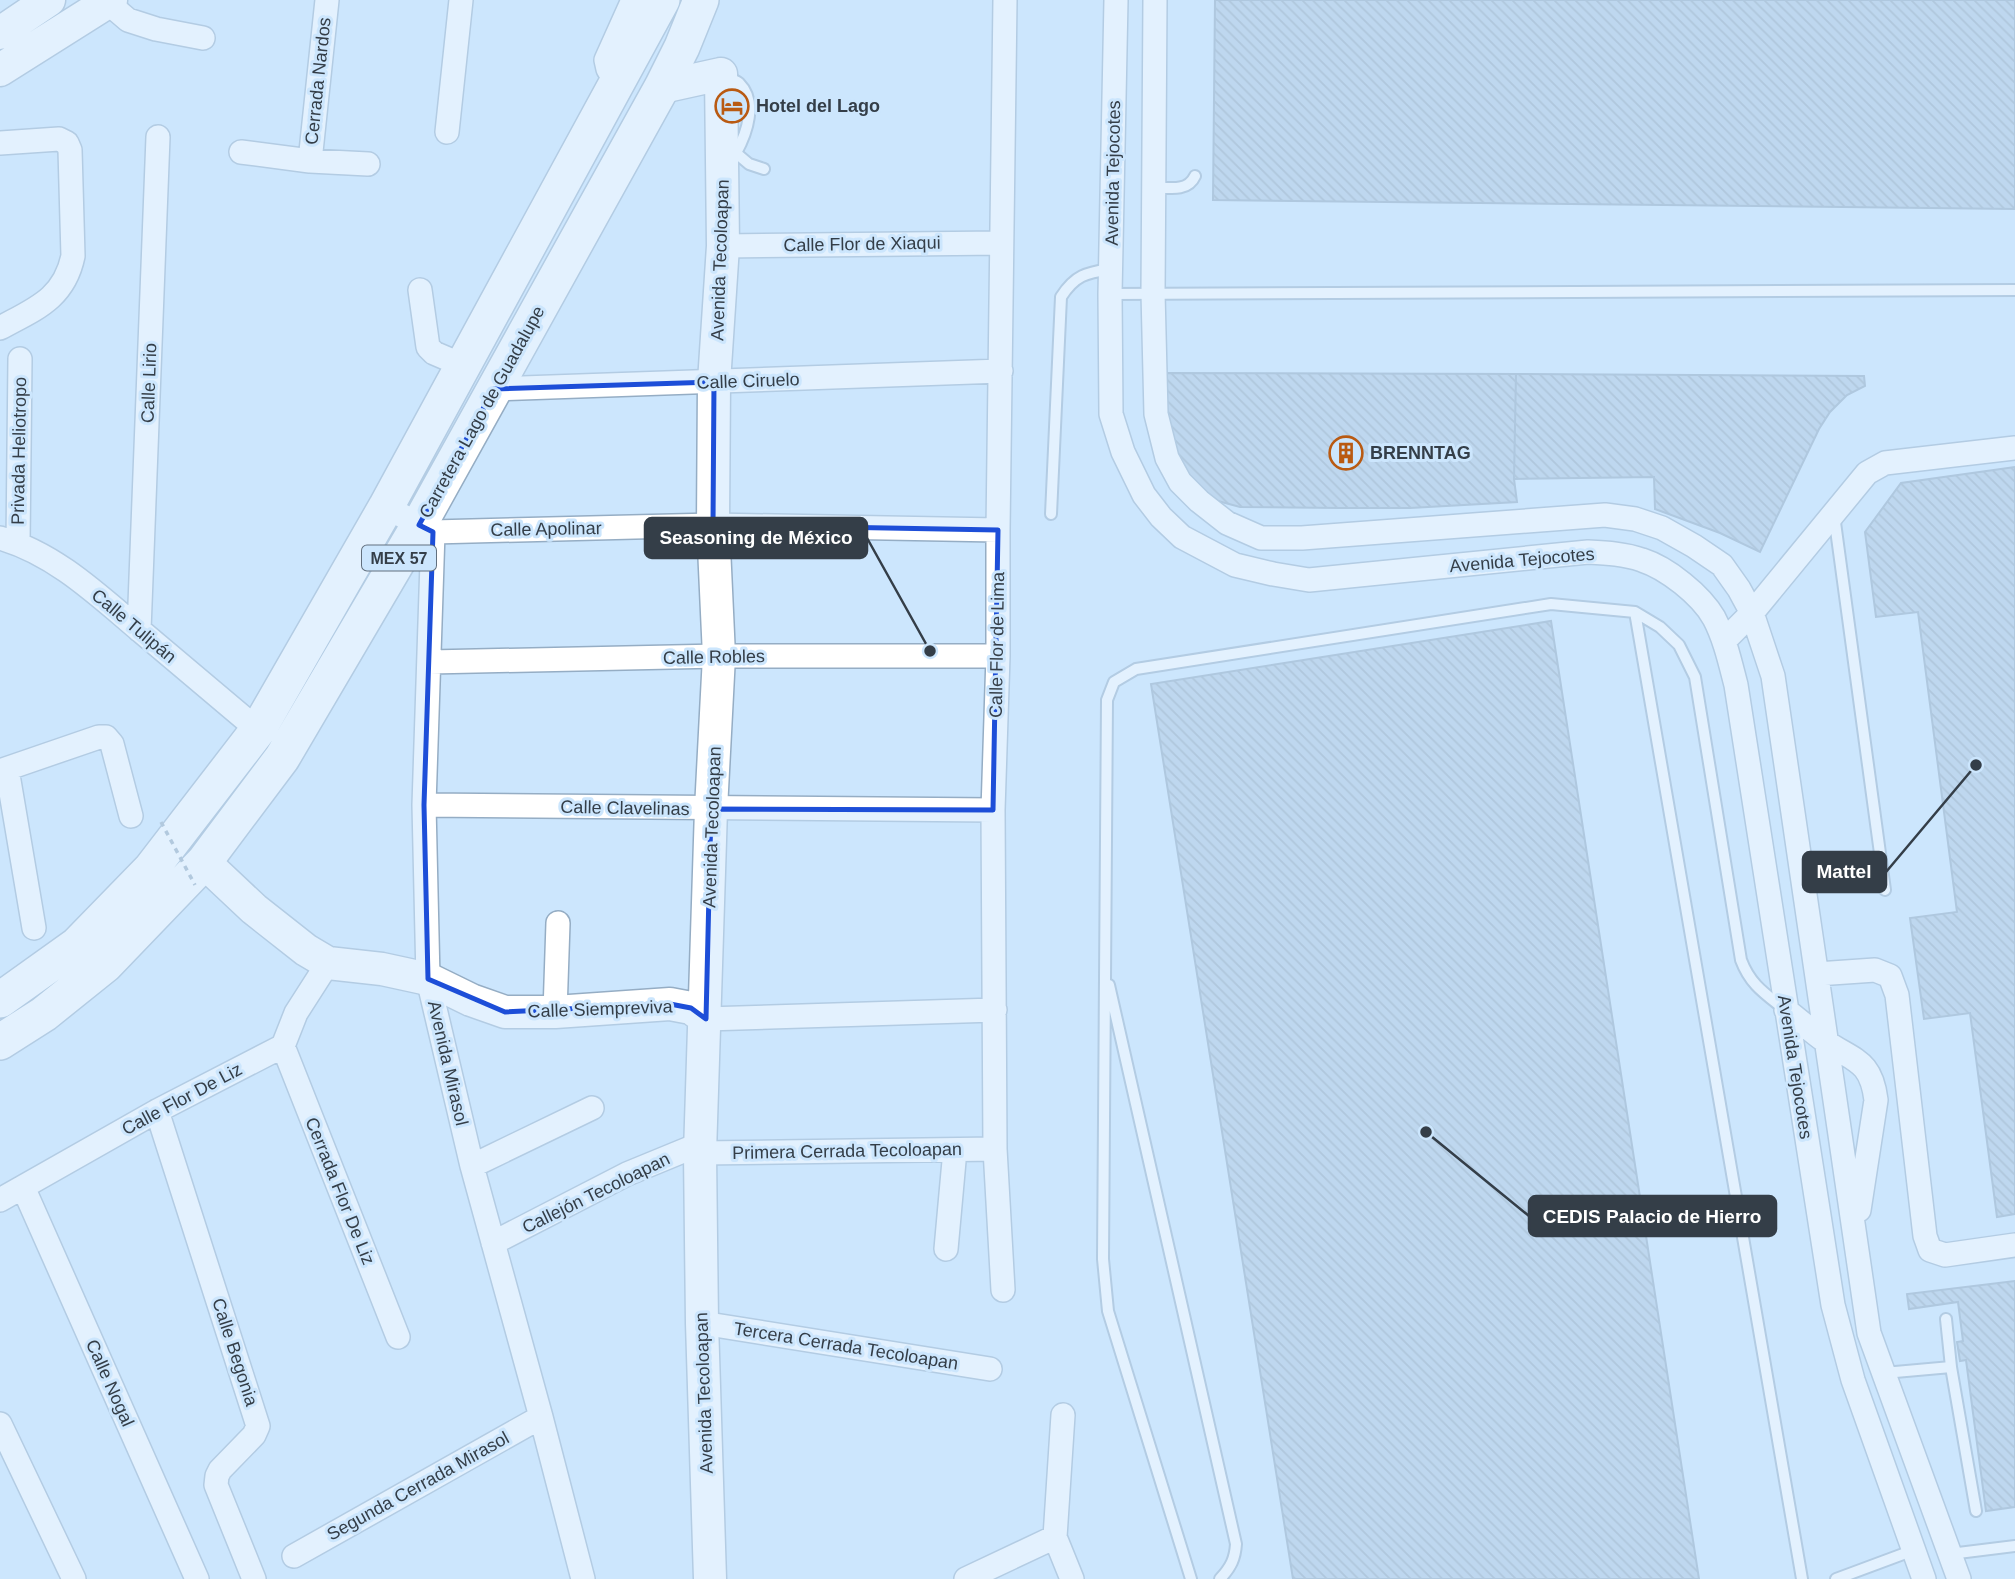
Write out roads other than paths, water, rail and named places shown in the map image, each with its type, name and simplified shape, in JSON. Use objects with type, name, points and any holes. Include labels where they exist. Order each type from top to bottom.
[{"type":"main road","name":"MEX 57","points":[[0,1000],[77,945],[151,869],[258,730],[386,507],[662,0]]},
{"type":"main road","name":"Carretera Lago de Guadalupe","points":[[0,1042],[44,1014],[105,965],[200,873],[282,758],[426,528],[495,389],[662,87],[701,0]]},
{"type":"street","points":[[0,33],[49,0]]},
{"type":"street","name":"Cerrada Nardos","points":[[311,153],[327,0]]},
{"type":"street","points":[[447,132],[461,0]]},
{"type":"street","points":[[620,79],[613,77],[606,61],[633,0]]},
{"type":"street","name":"Calle Flor de Lima","points":[[1003,1290],[995,1149],[993,810],[998,656],[1005,0]]},
{"type":"street","name":"Avenida Tejocotes","points":[[1116,0],[1110,269],[1111,414],[1123,452],[1144,495],[1161,517],[1182,537],[1235,565],[1309,580],[1588,552],[1618,554],[1645,561],[1672,576],[1695,594],[1712,615],[1724,641],[1736,685],[1833,1305],[1853,1380],[1924,1579]]},
{"type":"street","name":"Avenida Tejocotes","points":[[1155,0],[1153,293],[1156,414],[1167,458],[1180,482],[1227,523],[1261,538],[1605,515],[1635,519],[1662,528],[1722,565],[1752,613],[1773,676],[1869,1333],[1959,1579]]},
{"type":"street","points":[[0,70],[109,1],[128,20],[156,29],[203,38]]},
{"type":"street","points":[[682,47],[721,74]]},
{"type":"street","points":[[662,87],[721,74]]},
{"type":"street","name":"Avenida Tecoloapan","points":[[710,1579],[700,1148],[719,656],[713,525],[714,383],[730,152],[721,74]]},
{"type":"street","name":"Calle Lirio","points":[[139,630],[158,137]]},
{"type":"street","points":[[0,143],[59,139],[68,144],[73,256],[69,272],[51,298],[0,328]]},
{"type":"street","points":[[241,152],[311,153],[368,163]]},
{"type":"street","name":"Calle Flor de Xiaqui","points":[[723,246],[1001,243]]},
{"type":"street","points":[[420,290],[428,347],[434,353],[462,365]]},
{"type":"street","name":"Privada Heliotropo","points":[[9,541],[20,359]]},
{"type":"street","name":"Calle Ciruelo","points":[[495,389],[1001,371]]},
{"type":"street","points":[[1724,641],[1752,613],[1867,473],[1885,463],[2015,448]]},
{"type":"street","points":[[386,507],[426,528]]},
{"type":"street","name":"Calle Apolinar","points":[[426,528],[713,525],[998,530]]},
{"type":"street","name":"Avenida Mirasol","points":[[426,528],[430,662],[424,805],[428,979],[472,1166],[583,1579]]},
{"type":"street","name":"Calle Tulipán","points":[[9,541],[56,564],[90,588],[258,730]]},
{"type":"street","name":"Calle Robles","points":[[430,662],[719,656],[998,656]]},
{"type":"street","points":[[34,928],[3,770],[99,737],[106,737],[112,744],[131,816]]},
{"type":"street","name":"Calle Clavelinas","points":[[424,805],[993,810]]},
{"type":"street","name":"Calle Siempreviva","points":[[200,873],[328,963],[382,969],[428,979],[471,1000],[505,1012],[555,1012],[670,1004],[691,1008],[706,1019],[995,1010]]},
{"type":"street","points":[[555,1012],[558,923]]},
{"type":"street","points":[[283,1046],[296,1013],[328,963]]},
{"type":"street","points":[[1817,974],[1875,970],[1890,976],[1897,995],[1925,1236],[1930,1250],[1945,1255],[2015,1245]]},
{"type":"street","points":[[1786,1010],[1827,1042],[1854,1057],[1868,1071],[1875,1085],[1876,1100],[1855,1234]]},
{"type":"street","name":"Calle Flor De Liz","points":[[0,1200],[158,1111],[283,1046]]},
{"type":"street","name":"Cerrada Flor De Liz","points":[[283,1046],[398,1337]]},
{"type":"street","points":[[472,1166],[592,1108]]},
{"type":"street","name":"Calle Begonia","points":[[158,1111],[258,1426],[254,1435],[220,1469],[216,1485],[254,1579]]},
{"type":"street","name":"Primera Cerrada Tecoloapan","points":[[700,1148],[995,1149]]},
{"type":"street","name":"Callejón Tecoloapan","points":[[493,1243],[627,1174],[700,1148]]},
{"type":"street","points":[[946,1249],[956,1150]]},
{"type":"street","name":"Calle Nogal","points":[[23,1186],[197,1579]]},
{"type":"street","name":"Tercera Cerrada Tecoloapan","points":[[702,1322],[990,1369]]},
{"type":"street","points":[[1063,1415],[1055,1537],[1072,1579]]},
{"type":"street","name":"Segunda Cerrada Mirasol","points":[[294,1556],[541,1417]]},
{"type":"street","points":[[0,1424],[74,1579]]},
{"type":"street","points":[[966,1579],[1055,1537]]},
{"type":"lane","points":[[730,152],[749,164],[764,169]]},
{"type":"lane","points":[[1154,187],[1186,187],[1192,184],[1195,176]]},
{"type":"lane","points":[[1051,514],[1061,297],[1070,283],[1086,273],[1110,269]]},
{"type":"lane","points":[[1110,294],[2015,290]]},
{"type":"lane","points":[[1834,515],[1885,890]]},
{"type":"lane","points":[[1191,1579],[1108,1311],[1103,1259],[1107,700],[1114,682],[1136,669],[1551,604],[1635,612],[1660,627],[1679,645],[1695,677],[1741,960],[1756,987],[1786,1010]]},
{"type":"lane","points":[[1635,612],[1802,1579]]},
{"type":"lane","points":[[1105,965],[1236,1544],[1235,1558],[1220,1579]]},
{"type":"lane","points":[[1946,1319],[1951,1367],[1976,1511]]},
{"type":"lane","points":[[1884,1373],[1951,1367]]},
{"type":"lane","points":[[1950,1554],[2015,1546]]},
{"type":"lane","points":[[1836,1579],[1914,1550]]},
{"type":"place","name":"Hotel del Lago","points":[[732,106]]},
{"type":"place","name":"BRENNTAG","points":[[1346,453]]},
{"type":"place","name":"Seasoning de México","points":[[930,651]]},
{"type":"place","name":"Mattel","points":[[1976,765]]},
{"type":"place","name":"CEDIS Palacio de Hierro","points":[[1426,1132]]}]
